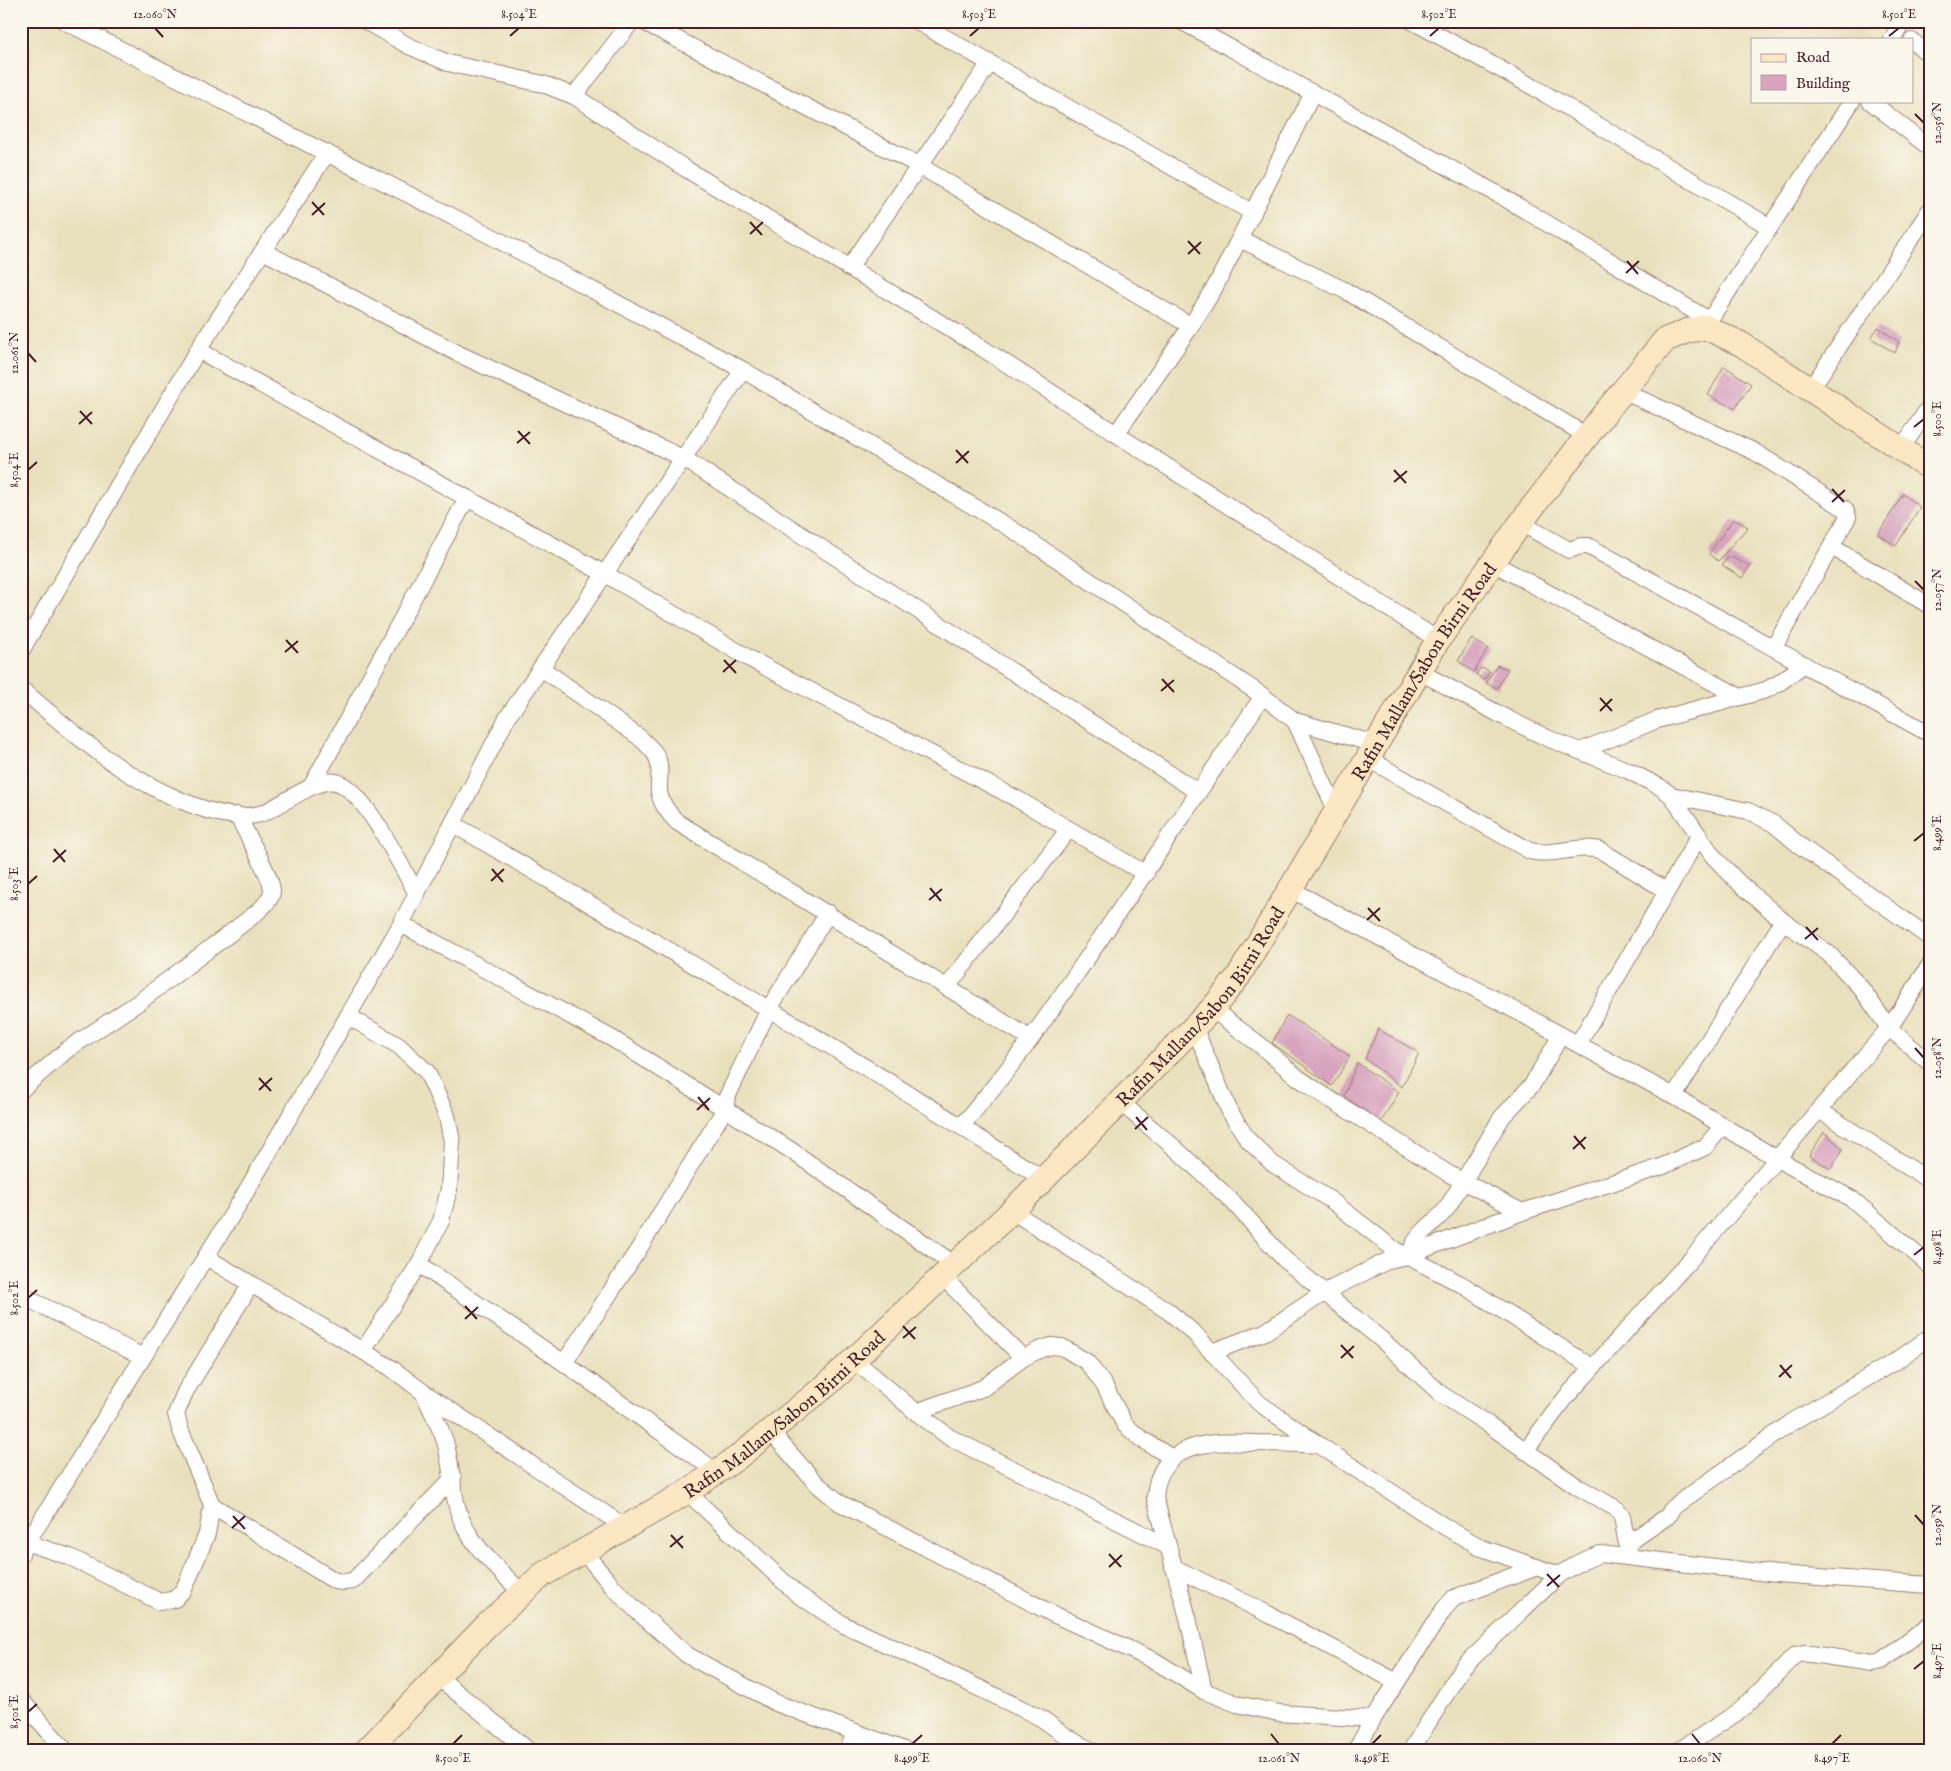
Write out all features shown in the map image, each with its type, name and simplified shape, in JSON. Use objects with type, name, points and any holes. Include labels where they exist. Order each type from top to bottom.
[{"type":"street","points":[[64,21],[489,235],[743,370],[1010,528],[1264,696],[1295,721],[1371,751],[1530,851],[1543,854],[1588,847],[1600,850],[1667,891]]},
{"type":"street","points":[[365,21],[408,46],[448,63],[543,84],[574,96],[686,169],[982,348],[1438,640]]},
{"type":"street","points":[[574,96],[632,21]]},
{"type":"street","points":[[642,21],[918,165],[1191,326]]},
{"type":"street","points":[[916,21],[1253,213]]},
{"type":"street","points":[[1181,21],[1501,196],[1741,344],[1930,468]]},
{"type":"street","points":[[1412,21],[1535,88],[1770,227]]},
{"type":"street","points":[[1914,43],[1930,55]]},
{"type":"street","points":[[849,268],[918,165],[990,63]]},
{"type":"street","points":[[1116,434],[1191,326],[1215,287],[1313,93]]},
{"type":"street","points":[[1707,323],[1851,102]]},
{"type":"street","points":[[1871,102],[1930,148]]},
{"type":"street","points":[[21,651],[198,350],[327,153]]},
{"type":"street","points":[[1810,390],[1925,229],[1930,210]]},
{"type":"street","points":[[1240,239],[1346,291],[1587,436]]},
{"type":"street","points":[[263,251],[462,355],[683,458],[1198,792]]},
{"type":"street","name":"Rafin Mallam/Sabon Birni Road","points":[[367,1750],[487,1625],[542,1576],[687,1492],[717,1472],[829,1384],[1012,1211],[1212,1009],[1238,977],[1418,671],[1521,523],[1622,391],[1665,340],[1707,323]]},
{"type":"street","points":[[198,350],[605,574],[752,660],[1017,799],[1146,874]]},
{"type":"street","points":[[251,1284],[184,1392],[176,1414],[180,1429],[212,1505],[207,1534],[184,1589],[175,1599],[160,1602],[70,1557],[23,1547],[240,1202],[401,924],[507,718],[743,370]]},
{"type":"street","points":[[1622,391],[1755,452],[1845,509],[1848,517],[1774,648]]},
{"type":"street","points":[[1901,449],[1930,406]]},
{"type":"street","points":[[311,787],[467,498]]},
{"type":"street","points":[[1521,523],[1570,550],[1581,546],[1588,546],[1930,734]]},
{"type":"street","points":[[1832,547],[1930,606]]},
{"type":"street","points":[[1493,563],[1740,697]]},
{"type":"street","points":[[1580,751],[1657,720],[1766,690],[1779,683],[1804,664]]},
{"type":"street","points":[[541,668],[639,737],[651,748],[657,758],[660,769],[659,793],[668,812],[677,822],[1031,1039]]},
{"type":"street","points":[[1418,671],[1512,721],[1651,781],[1672,796],[1713,856],[1739,883],[1783,921],[1829,954],[1861,988],[1889,1028],[1930,1063]]},
{"type":"street","points":[[21,689],[107,759],[157,789],[208,811],[237,815],[259,814],[311,787],[334,782],[348,788],[367,809],[417,894]]},
{"type":"street","points":[[962,1126],[1031,1039],[1146,874],[1198,792],[1264,696]]},
{"type":"street","points":[[1295,721],[1336,810]]},
{"type":"street","points":[[1672,796],[1748,811],[1774,824],[1799,845],[1930,938]]},
{"type":"street","points":[[21,1090],[68,1049],[139,1002],[269,902],[272,891],[270,879],[237,815]]},
{"type":"street","points":[[453,824],[769,1009],[962,1126],[1043,1179]]},
{"type":"street","points":[[947,987],[1069,829]]},
{"type":"street","points":[[1578,1044],[1699,836]]},
{"type":"street","points":[[1290,889],[1674,1096],[1777,1158],[1852,1199],[1930,1266]]},
{"type":"street","points":[[564,1363],[640,1247],[725,1109],[727,1097],[769,1009],[828,913]]},
{"type":"street","points":[[1674,1096],[1783,921]]},
{"type":"street","points":[[401,924],[613,1039],[789,1149],[949,1271],[1023,1358]]},
{"type":"street","points":[[1525,1451],[1567,1396],[1691,1259],[1889,1028],[1930,965]]},
{"type":"street","points":[[1212,1009],[1260,1045],[1297,1077],[1429,1162],[1522,1212]]},
{"type":"street","points":[[348,1016],[399,1046],[427,1072],[447,1116],[452,1142],[449,1190],[441,1220],[419,1264],[363,1351]]},
{"type":"street","points":[[1194,1028],[1230,1112],[1248,1140],[1273,1164],[1332,1201],[1379,1238],[1461,1284],[1592,1367]]},
{"type":"street","points":[[1409,1255],[1414,1242],[1440,1218],[1502,1117],[1532,1085],[1561,1035]]},
{"type":"street","points":[[1120,1102],[1176,1149],[1233,1202],[1284,1259],[1383,1341],[1441,1394],[1590,1494],[1616,1509],[1622,1516],[1628,1550]]},
{"type":"street","points":[[1819,1110],[1930,1181]]},
{"type":"street","points":[[1212,1352],[1265,1332],[1325,1292],[1389,1260],[1409,1255],[1522,1212],[1682,1158],[1705,1147],[1723,1126]]},
{"type":"street","points":[[1012,1211],[1168,1311],[1195,1334],[1259,1403],[1319,1445],[1447,1528],[1482,1548],[1559,1575]]},
{"type":"street","points":[[206,1257],[391,1368],[423,1392],[625,1527]]},
{"type":"street","points":[[419,1264],[564,1363],[717,1472]]},
{"type":"street","points":[[21,1295],[143,1357]]},
{"type":"street","points":[[1628,1550],[1668,1516],[1672,1508],[1792,1422],[1896,1361],[1930,1337]]},
{"type":"street","points":[[916,1412],[982,1388],[1023,1358],[1051,1346],[1062,1347],[1087,1362],[1104,1385],[1125,1425],[1140,1438],[1172,1458]]},
{"type":"street","points":[[854,1360],[949,1437],[1167,1546]]},
{"type":"street","points":[[423,1392],[444,1440],[456,1501],[463,1522],[475,1544],[522,1593]]},
{"type":"street","points":[[770,1431],[817,1484],[840,1503],[1052,1613],[1155,1661],[1204,1691],[1237,1704],[1279,1713],[1373,1719]]},
{"type":"street","points":[[1204,1691],[1188,1618],[1155,1498],[1156,1486],[1162,1470],[1172,1458],[1190,1447],[1217,1441],[1319,1445]]},
{"type":"street","points":[[212,1505],[335,1580],[353,1581],[453,1478]]},
{"type":"street","points":[[687,1492],[797,1594],[844,1625],[1039,1717],[1066,1738],[1091,1750]]},
{"type":"street","points":[[1411,1750],[1463,1667],[1559,1575],[1578,1563],[1600,1554],[1628,1550],[1777,1574],[1930,1585]]},
{"type":"street","points":[[583,1551],[613,1587],[687,1655],[776,1703],[904,1750]]},
{"type":"street","points":[[1173,1567],[1268,1614],[1396,1682]]},
{"type":"street","points":[[1356,1750],[1373,1719],[1444,1608],[1454,1598],[1537,1568]]},
{"type":"street","points":[[1680,1750],[1741,1710],[1796,1655],[1804,1653],[1872,1663],[1882,1661],[1930,1624]]},
{"type":"street","points":[[438,1678],[528,1750]]},
{"type":"street","points":[[21,1700],[66,1750]]},
{"type":"street","points":[[848,1750],[855,1732]]},
{"type":"building","points":[[1878,327],[1899,342],[1895,353],[1871,338]]},
{"type":"building","points":[[1724,366],[1751,384],[1735,409],[1708,395]]},
{"type":"building","points":[[1903,494],[1920,507],[1896,546],[1878,534]]},
{"type":"building","points":[[1733,519],[1748,527],[1718,561],[1709,554]]},
{"type":"building","points":[[1729,556],[1750,566],[1742,578],[1722,565]]},
{"type":"building","points":[[1471,639],[1488,648],[1474,672],[1458,661]]},
{"type":"building","points":[[1497,665],[1508,669],[1497,688],[1486,683]]},
{"type":"building","points":[[1481,668],[1490,671],[1484,680],[1476,674]]},
{"type":"building","points":[[1287,1015],[1350,1056],[1332,1086],[1272,1043]]},
{"type":"building","points":[[1378,1029],[1419,1053],[1402,1087],[1365,1059]]},
{"type":"building","points":[[1357,1063],[1399,1092],[1381,1122],[1344,1096]]},
{"type":"building","points":[[1824,1132],[1843,1149],[1831,1169],[1809,1156]]}]
